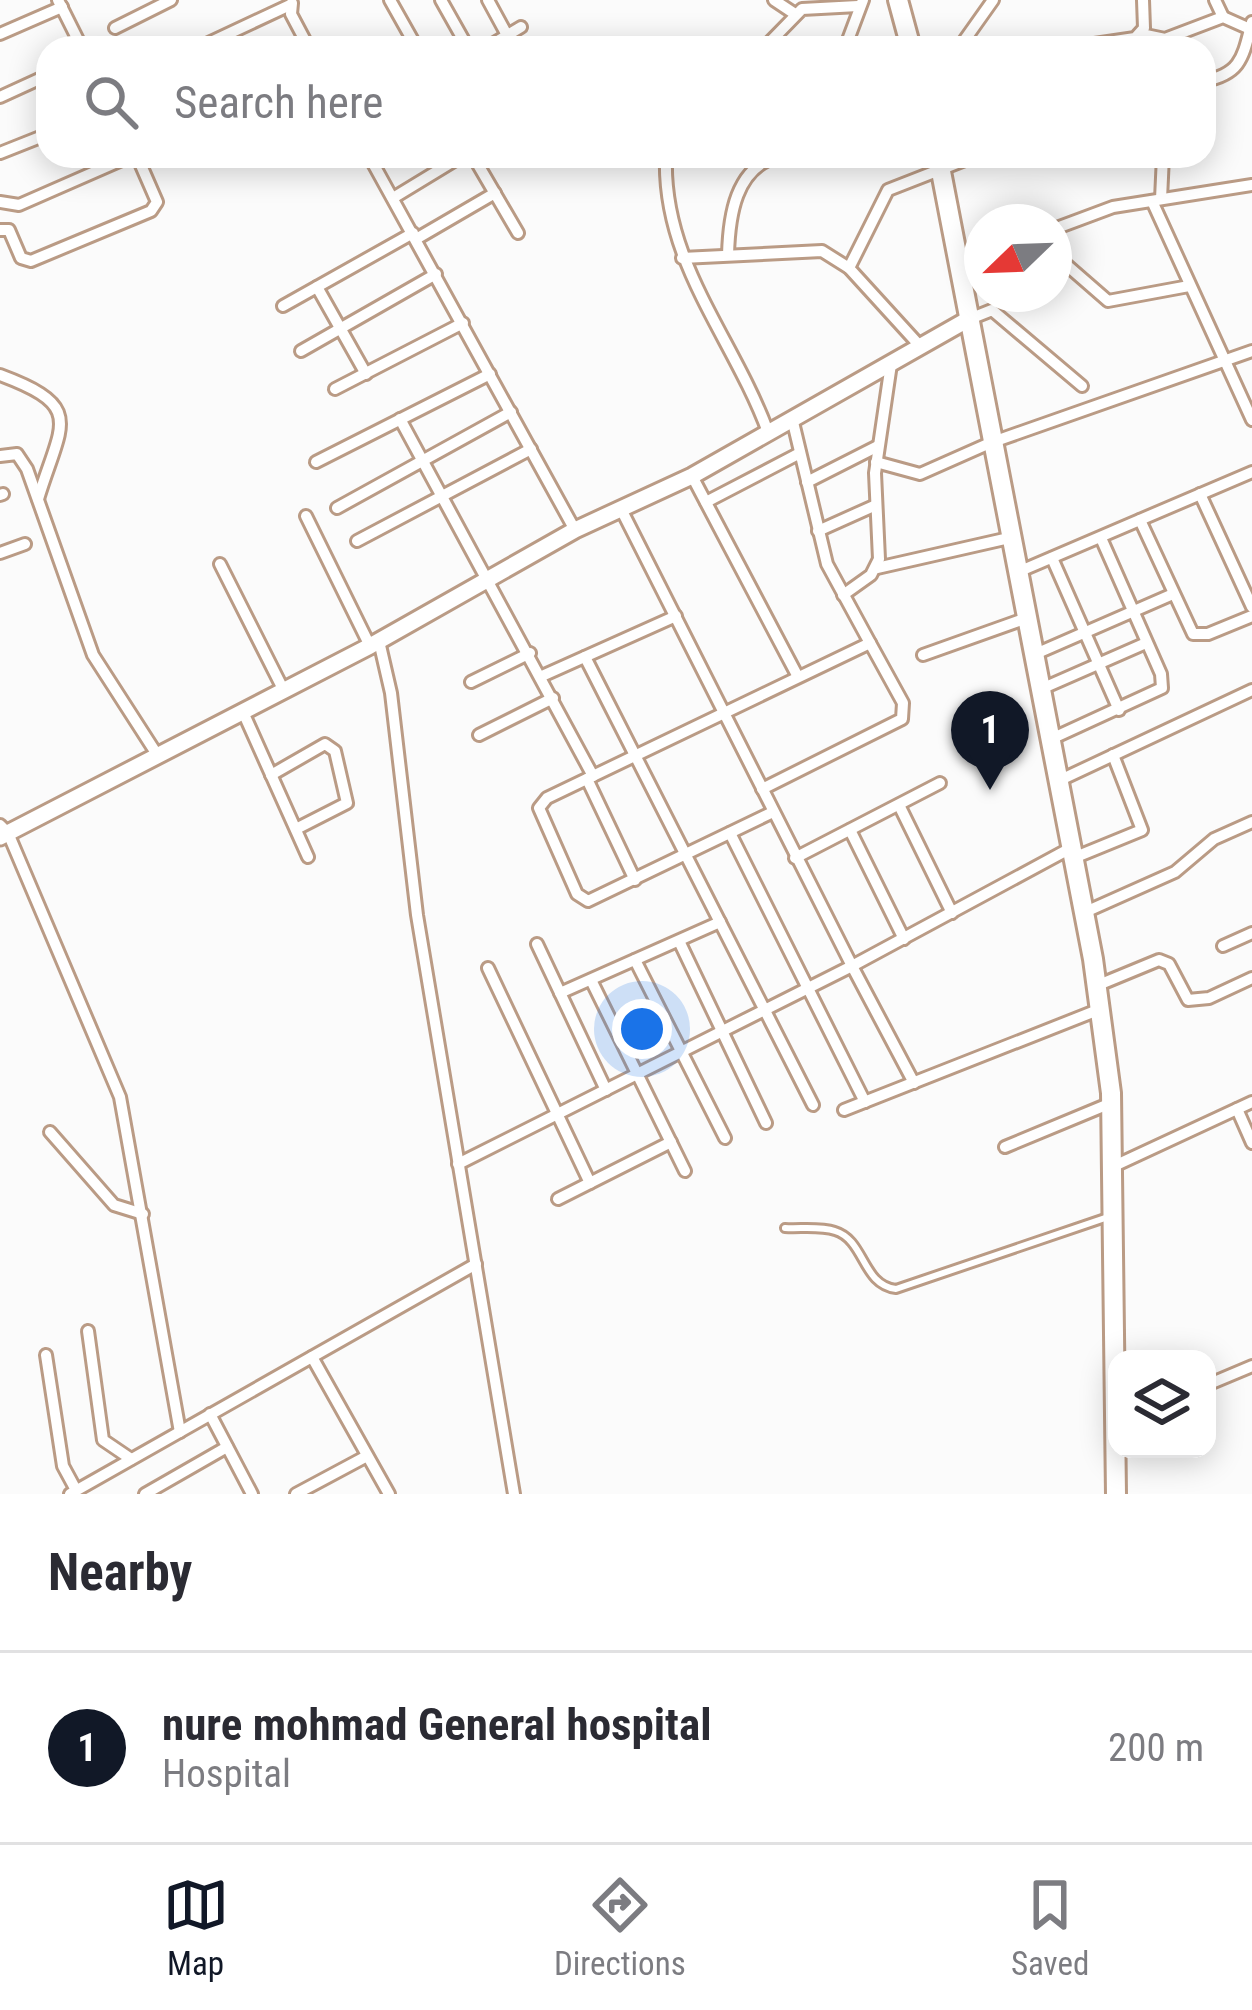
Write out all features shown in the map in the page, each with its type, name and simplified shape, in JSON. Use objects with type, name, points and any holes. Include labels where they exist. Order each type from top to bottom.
[{"type":"main road","points":[[898,0],[908,36]]},
{"type":"main road","points":[[941,168],[1096,986],[1112,1103],[1115,1350]]},
{"type":"main road","points":[[1116,1458],[1116,1494]]},
{"type":"street","points":[[115,28],[171,0]]},
{"type":"street","points":[[390,0],[410,36]]},
{"type":"street","points":[[441,0],[461,36]]},
{"type":"street","points":[[488,0],[507,35],[520,27]]},
{"type":"street","points":[[774,0],[795,14]]},
{"type":"street","points":[[970,36],[993,0]]},
{"type":"street","points":[[1141,34],[1143,0]]},
{"type":"street","points":[[1215,0],[1223,17]]},
{"type":"street","points":[[0,34],[60,3],[76,36]]},
{"type":"street","points":[[223,36],[292,3],[304,36]]},
{"type":"street","points":[[775,36],[795,14],[811,6],[861,3],[849,36]]},
{"type":"street","points":[[1176,36],[1223,17],[1251,25],[1241,64],[1216,78]]},
{"type":"street","points":[[1137,36],[1149,36]]},
{"type":"street","points":[[0,97],[36,80]]},
{"type":"street","points":[[0,153],[36,139]]},
{"type":"street","points":[[0,202],[20,206],[107,168]]},
{"type":"street","points":[[0,230],[9,230],[21,258],[31,261],[152,211],[158,202],[140,168]]},
{"type":"street","points":[[378,168],[575,530]]},
{"type":"street","points":[[393,198],[442,168]]},
{"type":"street","points":[[480,168],[518,233]]},
{"type":"street","points":[[666,168],[667,199],[682,258],[706,312],[744,368],[768,432]]},
{"type":"street","points":[[728,255],[734,200],[755,168]]},
{"type":"street","points":[[849,268],[888,190],[930,168]]},
{"type":"street","points":[[1161,168],[1157,200],[1189,286],[1252,420]]},
{"type":"street","points":[[1072,223],[1113,207],[1252,184]]},
{"type":"street","points":[[283,306],[495,193]]},
{"type":"street","points":[[682,258],[806,249],[837,257],[920,346]]},
{"type":"street","points":[[1072,270],[1108,302],[1189,286]]},
{"type":"street","points":[[301,351],[436,274]]},
{"type":"street","points":[[317,287],[366,374]]},
{"type":"street","points":[[180,1432],[129,1131],[109,1064],[3,832],[374,644],[575,530],[692,476],[967,320],[992,310],[1082,386]]},
{"type":"street","points":[[335,389],[463,323]]},
{"type":"street","points":[[876,462],[920,474],[990,443],[1224,365],[1252,351]]},
{"type":"street","points":[[877,568],[876,462],[891,363]]},
{"type":"street","points":[[316,462],[490,374]]},
{"type":"street","points":[[0,375],[46,392],[58,408],[59,429],[38,499]]},
{"type":"street","points":[[337,508],[511,412]]},
{"type":"street","points":[[762,789],[902,719],[903,704],[843,595],[818,531],[792,418]]},
{"type":"street","points":[[400,419],[530,652],[635,880]]},
{"type":"street","points":[[807,482],[878,446]]},
{"type":"street","points":[[357,541],[531,449]]},
{"type":"street","points":[[706,502],[800,453]]},
{"type":"street","points":[[0,456],[22,458],[93,655],[158,756]]},
{"type":"street","points":[[1016,573],[1252,472]]},
{"type":"street","points":[[692,476],[797,675]]},
{"type":"street","points":[[1140,520],[1193,634],[1201,636],[1252,611],[1200,494]]},
{"type":"street","points":[[818,531],[876,505]]},
{"type":"street","points":[[622,511],[795,858],[914,1083]]},
{"type":"street","points":[[306,516],[374,644],[514,1494]]},
{"type":"street","points":[[843,595],[877,568],[1009,538]]},
{"type":"street","points":[[1048,741],[1162,688],[1101,538]]},
{"type":"street","points":[[0,553],[25,544]]},
{"type":"street","points":[[1052,558],[1119,710]]},
{"type":"street","points":[[220,564],[284,691]]},
{"type":"street","points":[[1031,655],[1173,594]]},
{"type":"street","points":[[542,676],[676,616]]},
{"type":"street","points":[[923,655],[1024,619]]},
{"type":"street","points":[[773,812],[595,901],[577,894],[538,808],[547,798],[869,643]]},
{"type":"street","points":[[1038,691],[1147,643]]},
{"type":"street","points":[[471,682],[530,652]]},
{"type":"street","points":[[585,657],[813,1105]]},
{"type":"street","points":[[1056,782],[1252,690]]},
{"type":"street","points":[[479,735],[553,698]]},
{"type":"street","points":[[243,712],[308,857]]},
{"type":"street","points":[[272,775],[325,744],[335,751],[347,803],[296,829]]},
{"type":"street","points":[[458,1164],[1070,854],[1142,830],[1113,755]]},
{"type":"street","points":[[795,858],[940,783]]},
{"type":"street","points":[[899,805],[952,913]]},
{"type":"street","points":[[1083,913],[1175,872],[1214,838],[1252,822]]},
{"type":"street","points":[[850,830],[904,939]]},
{"type":"street","points":[[730,833],[865,1102]]},
{"type":"street","points":[[560,994],[720,922]]},
{"type":"street","points":[[1223,946],[1252,933]]},
{"type":"street","points":[[679,941],[766,1123]]},
{"type":"street","points":[[537,944],[605,1090]]},
{"type":"street","points":[[635,960],[725,1138]]},
{"type":"street","points":[[1096,986],[1160,960],[1169,964],[1188,1000],[1252,978]]},
{"type":"street","points":[[488,968],[590,1183]]},
{"type":"street","points":[[591,980],[685,1171]]},
{"type":"street","points":[[844,1110],[1098,1010]]},
{"type":"street","points":[[1112,1167],[1252,1102]]},
{"type":"street","points":[[1005,1147],[1112,1103]]},
{"type":"street","points":[[1237,1109],[1252,1144]]},
{"type":"street","points":[[50,1132],[114,1205],[143,1214]]},
{"type":"street","points":[[558,1199],[671,1142]]},
{"type":"street","points":[[46,1355],[63,1466],[73,1492],[476,1264]]},
{"type":"street","points":[[88,1331],[103,1440],[131,1459]]},
{"type":"street","points":[[312,1357],[388,1494]]},
{"type":"street","points":[[1216,1381],[1252,1366]]},
{"type":"street","points":[[210,1414],[252,1494]]},
{"type":"street","points":[[145,1494],[227,1447]]},
{"type":"street","points":[[296,1494],[367,1456]]},
{"type":"street","points":[[322,1480],[329,1494]]},
{"type":"lane","points":[[785,1228],[835,1231],[854,1246],[873,1279],[896,1289],[1112,1216]]},
{"type":"place","name":"nure mohmad General hospital","points":[[990,790]]}]
